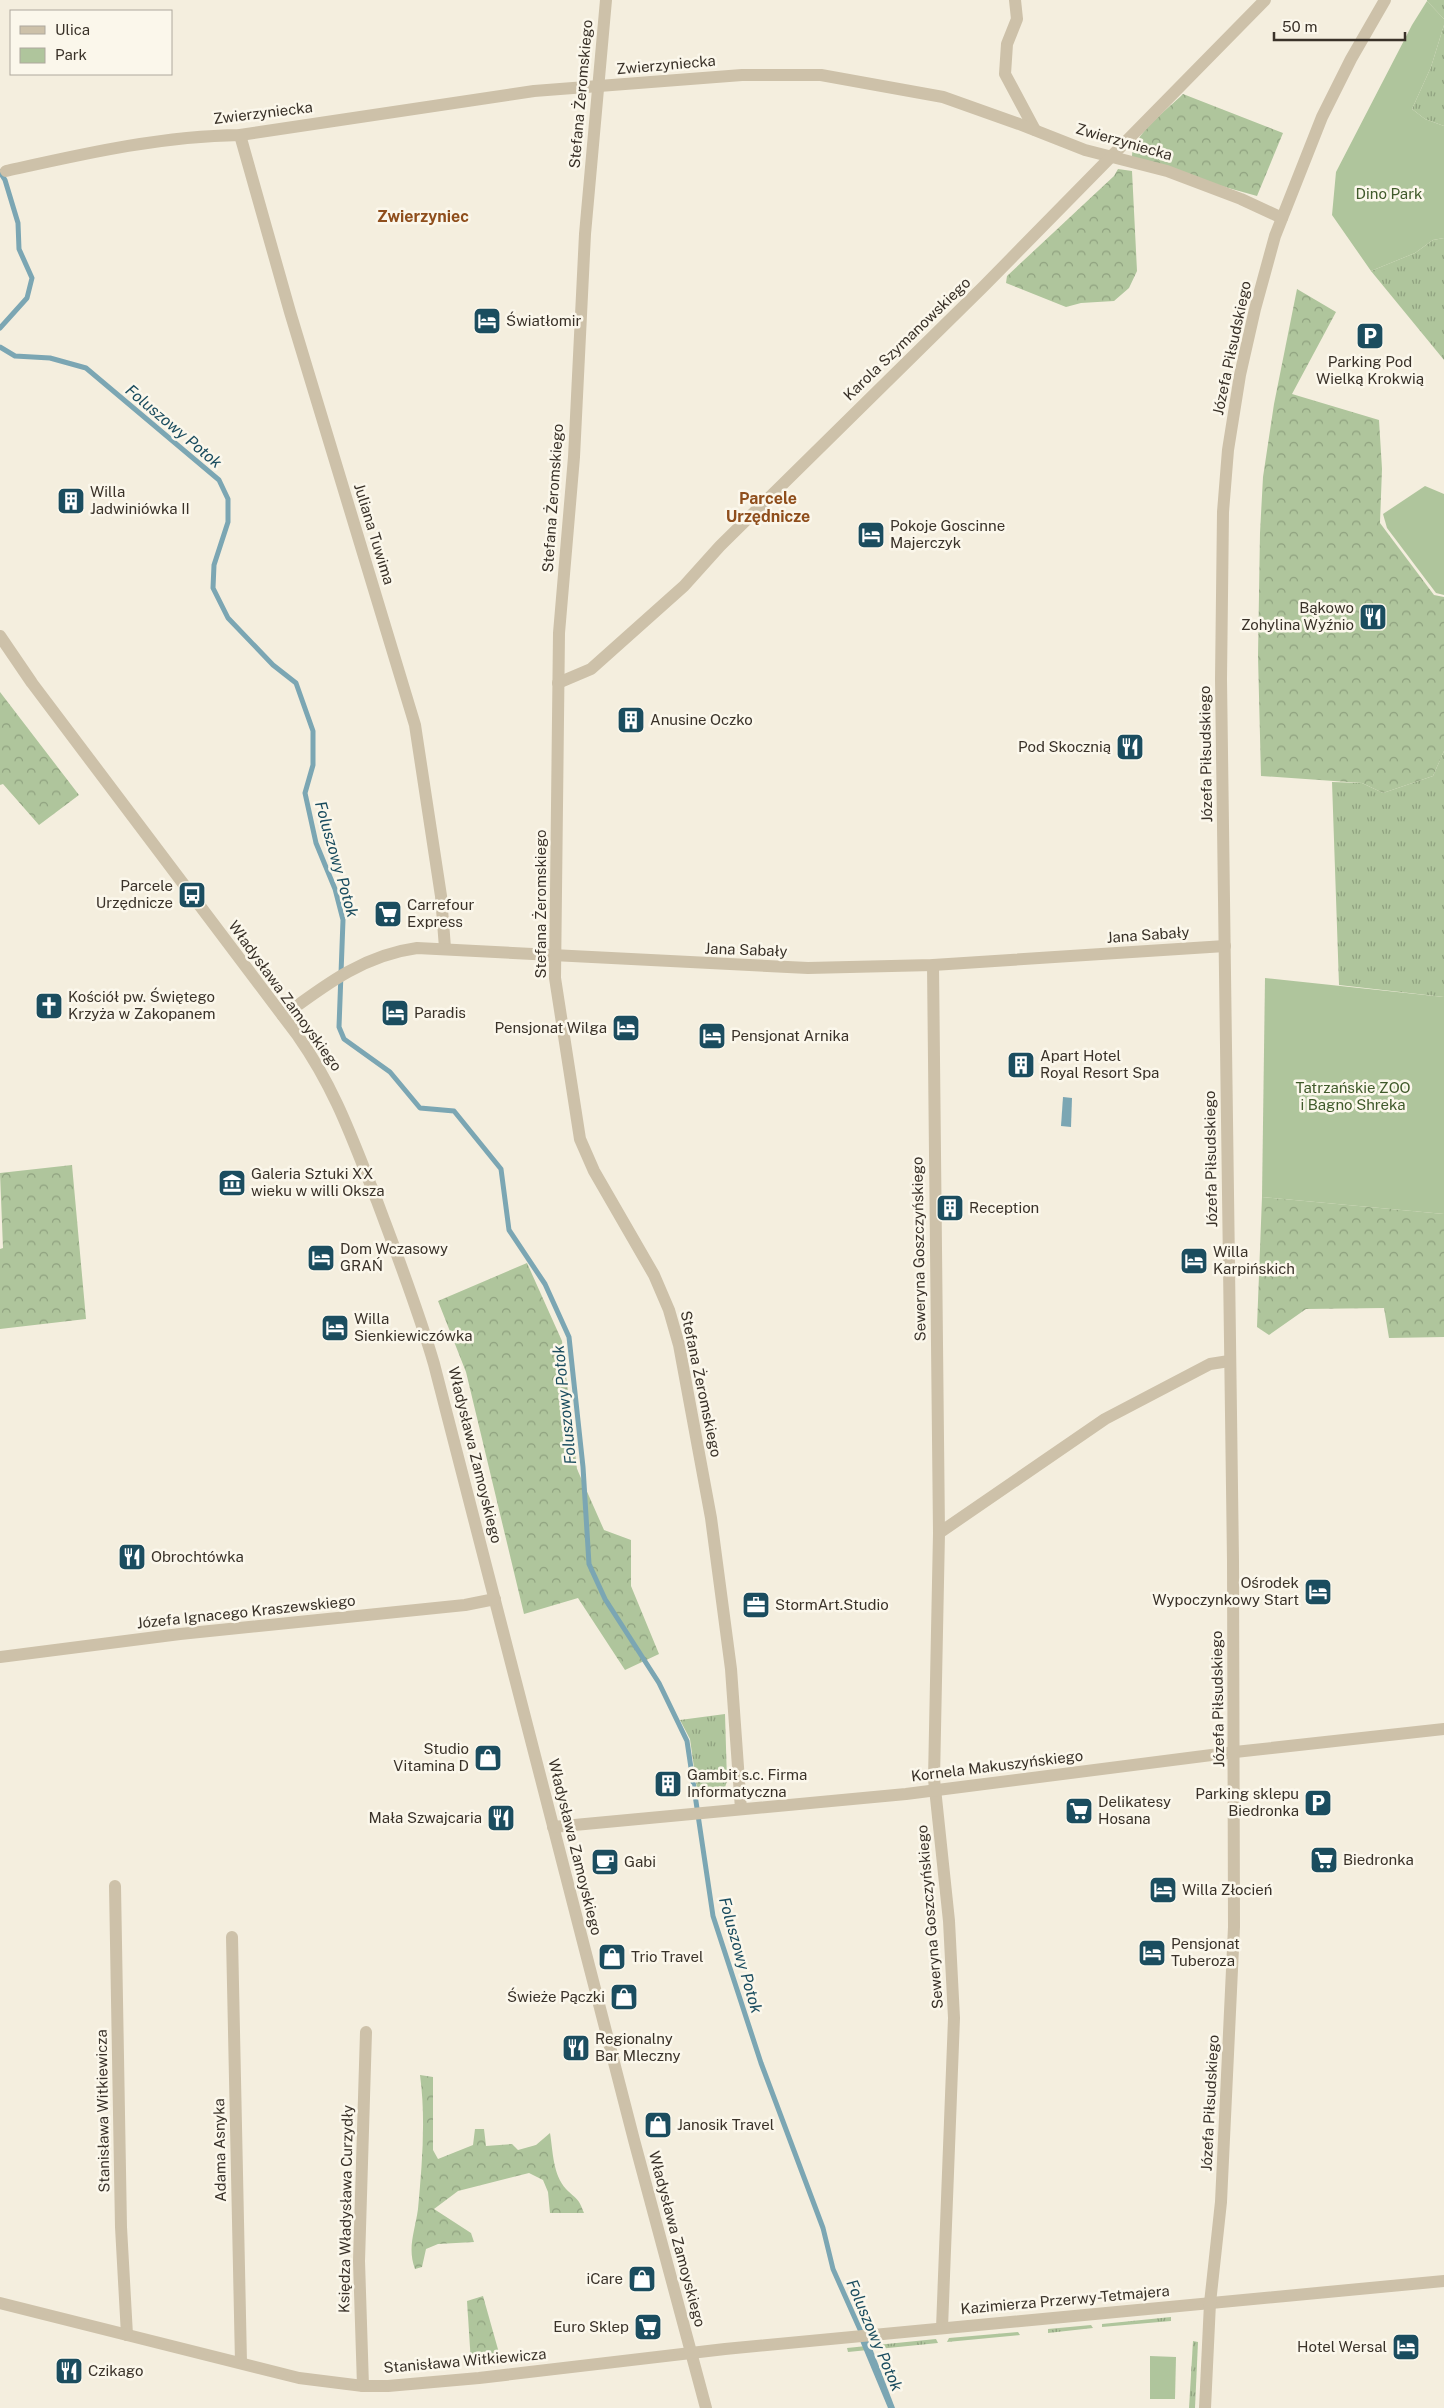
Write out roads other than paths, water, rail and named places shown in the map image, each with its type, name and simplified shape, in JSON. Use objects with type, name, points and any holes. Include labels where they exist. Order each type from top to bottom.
[{"type":"street","name":"Stefana Żeromskiego","points":[[606,0],[585,234],[574,457],[559,633],[555,955],[557,987],[580,1139],[598,1178],[654,1275],[669,1310],[678,1345],[711,1518],[731,1669],[741,1809]]},
{"type":"street","points":[[1015,0],[1017,18],[1007,44],[1005,74],[1035,130]]},
{"type":"street","name":"Karola Szymanowskiego","points":[[558,683],[591,669],[684,586],[720,546],[984,286],[1266,0]]},
{"type":"street","name":"Józefa Piłsudskiego","points":[[1205,2408],[1210,2303],[1221,2202],[1234,1927],[1235,1752],[1221,588],[1224,498],[1230,434],[1242,366],[1255,309],[1282,218],[1328,104],[1385,0]]},
{"type":"street","name":"Zwierzyniecka","points":[[6,171],[110,148],[202,136],[240,135],[524,92],[742,75],[821,75],[943,97],[1086,150],[1167,171],[1241,198],[1282,218]]},
{"type":"street","name":"Juliana Tuwima","points":[[240,135],[290,312],[415,725],[441,896],[445,948]]},
{"type":"street","name":"Władysława Zamoyskiego","points":[[0,636],[32,683],[318,1064],[337,1099],[410,1288],[434,1364],[690,2353],[706,2408]]},
{"type":"street","name":"Jana Sabały","points":[[283,1016],[322,987],[362,964],[403,951],[445,948],[808,968],[933,966],[1225,946]]},
{"type":"street","name":"Seweryna Goszczyńskiego","points":[[933,966],[939,1533],[934,1779],[949,1921],[954,2005],[942,2328]]},
{"type":"street","points":[[939,1533],[1105,1419],[1210,1364],[1229,1361]]},
{"type":"street","name":"Józefa Ignacego Kraszewskiego","points":[[0,1657],[180,1634],[465,1605],[495,1599]]},
{"type":"street","name":"Kornela Makuszyńskiego","points":[[554,1827],[936,1791],[1235,1752],[1444,1728]]},
{"type":"street","name":"Stanisława Witkiewicza","points":[[115,1886],[121,2227],[127,2335]]},
{"type":"street","name":"Adama Asnyka","points":[[232,1936],[241,2363]]},
{"type":"street","name":"Księdza Władysława Curzydły","points":[[363,2386],[359,2261],[366,2032]]},
{"type":"street","name":"Kazimierza Przerwy-Tetmajera","points":[[690,2353],[851,2336],[1444,2281]]},
{"type":"street","name":"Stanisława Witkiewicza","points":[[0,2303],[299,2378],[363,2386],[414,2385],[690,2353]]},
{"type":"water","points":[[1063,1097],[1072,1098],[1071,1127],[1061,1126]]},
{"type":"water","points":[[867,2335],[895,2408],[888,2408],[858,2336]]},
{"type":"waterway","name":"Foluszowy Potok","points":[[0,172],[5,180],[18,223],[19,249],[32,278],[27,298],[0,328]]},
{"type":"waterway","name":"Foluszowy Potok","points":[[0,347],[15,356],[50,358],[86,368],[219,480],[228,499],[228,522],[214,565],[213,588],[228,618],[273,665],[296,683],[313,731],[313,765],[305,793],[316,843],[335,889],[343,920],[339,1027],[344,1039],[390,1072],[420,1108],[454,1111],[501,1169],[509,1230],[545,1284],[569,1337],[583,1467],[589,1564],[605,1599],[659,1683],[687,1741],[713,1916],[761,2063],[823,2228],[833,2269],[862,2334]]},
{"type":"place","name":"Światłomir","points":[[487,321]]},
{"type":"place","name":"Parking Pod Wielką Krokwią","points":[[1370,336]]},
{"type":"place","name":"Willa Jadwiniówka II","points":[[71,501]]},
{"type":"place","name":"Pokoje Goscinne Majerczyk","points":[[871,535]]},
{"type":"place","name":"Bąkowo Zohylina Wyźnio","points":[[1373,617]]},
{"type":"place","name":"Anusine Oczko","points":[[631,720]]},
{"type":"place","name":"Pod Skocznią","points":[[1130,747]]},
{"type":"place","name":"Parcele Urzędnicze","points":[[192,895]]},
{"type":"place","name":"Carrefour Express","points":[[388,914]]},
{"type":"place","name":"Kościół pw. Świętego Krzyża w Zakopanem","points":[[49,1006]]},
{"type":"place","name":"Paradis","points":[[395,1013]]},
{"type":"place","name":"Pensjonat Wilga","points":[[626,1028]]},
{"type":"place","name":"Pensjonat Arnika","points":[[712,1036]]},
{"type":"place","name":"Apart Hotel Royal Resort Spa","points":[[1021,1065]]},
{"type":"place","name":"Galeria Sztuki XX wieku w willi Oksza","points":[[232,1183]]},
{"type":"place","name":"Reception","points":[[950,1208]]},
{"type":"place","name":"Dom Wczasowy GRAŃ","points":[[321,1258]]},
{"type":"place","name":"Willa Karpińskich","points":[[1194,1261]]},
{"type":"place","name":"Willa Sienkiewiczówka","points":[[335,1328]]},
{"type":"place","name":"Obrochtówka","points":[[132,1557]]},
{"type":"place","name":"Ośrodek Wypoczynkowy Start","points":[[1318,1592]]},
{"type":"place","name":"StormArt.Studio","points":[[756,1605]]},
{"type":"place","name":"Studio Vitamina D","points":[[488,1758]]},
{"type":"place","name":"Gambit s.c. Firma Informatyczna","points":[[668,1784]]},
{"type":"place","name":"Parking sklepu Biedronka","points":[[1318,1803]]},
{"type":"place","name":"Delikatesy Hosana","points":[[1079,1811]]},
{"type":"place","name":"Mała Szwajcaria","points":[[501,1818]]},
{"type":"place","name":"Biedronka","points":[[1324,1860]]},
{"type":"place","name":"Gabi","points":[[605,1862]]},
{"type":"place","name":"Willa Złocień","points":[[1163,1890]]},
{"type":"place","name":"Pensjonat Tuberoza","points":[[1152,1953]]},
{"type":"place","name":"Trio Travel","points":[[612,1957]]},
{"type":"place","name":"Świeże Pączki","points":[[624,1997]]},
{"type":"place","name":"Regionalny Bar Mleczny","points":[[576,2048]]},
{"type":"place","name":"Janosik Travel","points":[[658,2125]]},
{"type":"place","name":"iCare","points":[[642,2279]]},
{"type":"place","name":"Euro Sklep","points":[[648,2327]]},
{"type":"place","name":"Hotel Wersal","points":[[1406,2347]]},
{"type":"place","name":"Czikago","points":[[69,2371]]},
{"type":"district","name":"Zwierzyniec","points":[[423,216]]},
{"type":"district","name":"Parcele Urzędnicze","points":[[768,507]]},
{"type":"park label","name":"Dino Park","points":[[1389,194]]},
{"type":"park label","name":"Tatrzańskie ZOO i Bagno Shreka","points":[[1353,1096]]}]
